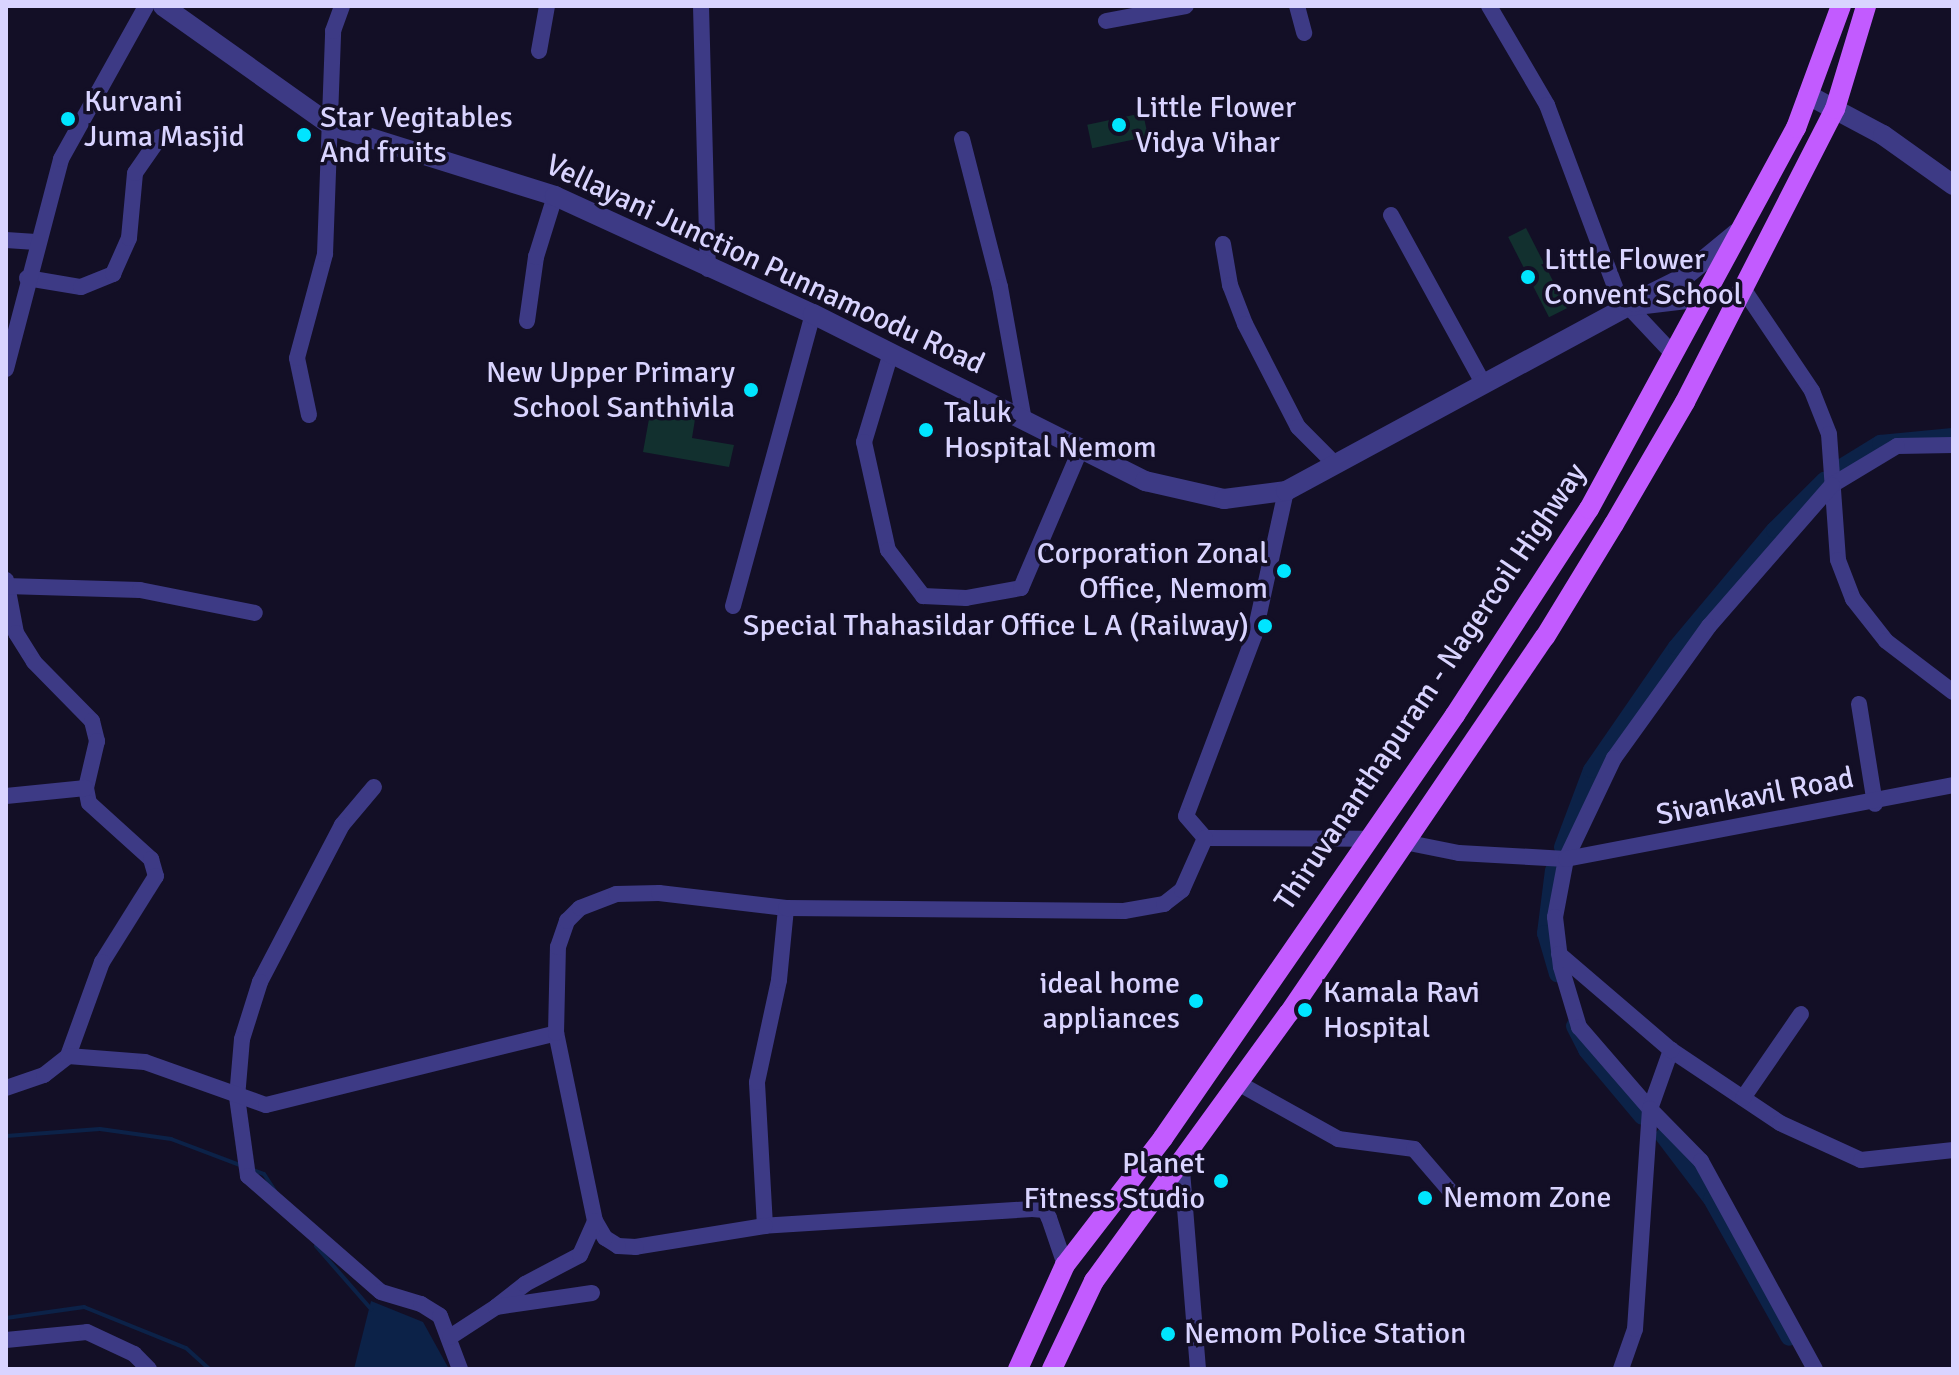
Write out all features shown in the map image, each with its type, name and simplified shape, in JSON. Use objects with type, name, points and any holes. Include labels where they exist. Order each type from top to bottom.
[{"type":"main road","name":"Thiruvananthapuram - Nagercoil Highway","points":[[1018,1369],[1065,1265],[1163,1138],[1369,839],[1581,522],[1796,128],[1841,6]]},
{"type":"main road","name":"Thiruvananthapuram - Nagercoil Highway","points":[[1052,1369],[1094,1281],[1238,1083],[1545,637],[1744,290],[1835,109],[1866,6]]},
{"type":"main road","points":[[1703,297],[1733,310]]},
{"type":"main road","points":[[1163,1138],[1181,1158]]},
{"type":"street","points":[[6,369],[36,242],[61,159],[146,6]]},
{"type":"street","name":"Vellayani Junction Punnamoodu Road","points":[[163,6],[332,126],[555,196],[708,269],[813,314],[890,356],[1145,481],[1224,499],[1286,491],[1625,307],[1703,297]]},
{"type":"street","points":[[309,415],[297,358],[325,254],[332,126],[333,31],[342,6]]},
{"type":"street","points":[[539,51],[547,6]]},
{"type":"street","points":[[701,6],[708,269]]},
{"type":"street","points":[[1106,21],[1186,6]]},
{"type":"street","points":[[1297,6],[1304,33]]},
{"type":"street","points":[[1489,6],[1553,119],[1625,307],[1674,355]]},
{"type":"street","points":[[1808,95],[1883,135],[1953,185]]},
{"type":"street","points":[[27,278],[81,287],[113,274],[129,238],[135,173],[160,137]]},
{"type":"street","points":[[962,139],[1000,287],[1024,420]]},
{"type":"street","points":[[527,321],[536,257],[555,196]]},
{"type":"street","points":[[1391,215],[1483,383]]},
{"type":"street","points":[[1625,307],[1681,279],[1743,228]]},
{"type":"street","points":[[6,240],[36,242]]},
{"type":"street","points":[[1223,244],[1230,285],[1245,324],[1298,427],[1334,463]]},
{"type":"street","points":[[1744,290],[1812,391],[1829,434],[1838,560],[1853,599],[1886,641],[1953,692]]},
{"type":"street","points":[[733,606],[772,448],[813,314]]},
{"type":"street","points":[[890,356],[864,442],[888,550],[923,596],[966,598],[1021,588],[1081,448]]},
{"type":"street","points":[[1815,1369],[1701,1161],[1650,1109],[1579,1027],[1559,954],[1555,917],[1566,859],[1614,758],[1709,626],[1832,485],[1897,446],[1953,445]]},
{"type":"street","points":[[1286,491],[1254,636],[1186,816],[1205,838],[1369,839]]},
{"type":"street","points":[[6,580],[16,633],[34,662],[92,721],[97,741],[86,788],[89,803],[151,859],[156,876],[102,962],[68,1056],[44,1075],[6,1088]]},
{"type":"street","points":[[6,586],[140,590],[255,613]]},
{"type":"street","points":[[1859,704],[1875,804]]},
{"type":"street","name":"Sivankavil Road","points":[[1404,842],[1459,853],[1566,859],[1875,804],[1953,785]]},
{"type":"street","points":[[374,787],[342,825],[260,982],[242,1039],[237,1097],[248,1176],[381,1292],[421,1304],[440,1316],[460,1369]]},
{"type":"street","points":[[6,796],[86,788]]},
{"type":"street","points":[[1065,1265],[1045,1210],[765,1226],[636,1247],[605,1238],[595,1221],[556,1033],[558,947],[567,921],[580,908],[616,894],[659,893],[786,908],[1124,911],[1164,904],[1182,890],[1205,838]]},
{"type":"street","points":[[765,1226],[757,1082],[779,980],[786,908]]},
{"type":"street","points":[[1559,954],[1671,1050],[1780,1123],[1861,1160],[1953,1150]]},
{"type":"street","points":[[1743,1098],[1801,1014]]},
{"type":"street","points":[[68,1056],[145,1062],[266,1105],[556,1033]]},
{"type":"street","points":[[1621,1369],[1635,1329],[1650,1109],[1671,1050]]},
{"type":"street","points":[[1238,1083],[1338,1139],[1414,1149],[1452,1193]]},
{"type":"street","points":[[1181,1158],[1198,1369]]},
{"type":"street","points":[[450,1337],[525,1284],[580,1255],[595,1221]]},
{"type":"street","points":[[496,1307],[592,1293]]},
{"type":"street","points":[[6,1340],[87,1332],[134,1354],[149,1369]]},
{"type":"green space","points":[[1143,113],[1148,136],[1092,148],[1087,125]]},
{"type":"green space","points":[[1526,228],[1567,308],[1549,317],[1508,237]]},
{"type":"green space","points":[[651,408],[696,413],[692,438],[734,445],[729,467],[643,452]]},
{"type":"water","points":[[371,1301],[423,1322],[449,1369],[354,1369]]},
{"type":"waterway","points":[[1836,470],[1880,443],[1953,436]]},
{"type":"waterway","points":[[1562,847],[1591,770],[1676,647],[1774,530],[1824,480]]},
{"type":"waterway","points":[[1553,870],[1545,933],[1557,974]]},
{"type":"waterway","points":[[1574,1026],[1586,1050],[1642,1117]]},
{"type":"waterway","points":[[6,1136],[100,1129],[171,1139],[242,1166]]},
{"type":"waterway","points":[[1663,1136],[1711,1199],[1789,1338]]},
{"type":"waterway","points":[[250,1169],[264,1174],[275,1191]]},
{"type":"waterway","points":[[316,1246],[371,1309]]},
{"type":"waterway","points":[[6,1318],[84,1307],[186,1348],[209,1369]]},
{"type":"place","name":"Kurvani Juma Masjid","points":[[68,119]]},
{"type":"place","name":"Little Flower Vidya Vihar","points":[[1119,125]]},
{"type":"place","name":"Star Vegitables And fruits","points":[[304,135]]},
{"type":"place","name":"Little Flower Convent School","points":[[1528,277]]},
{"type":"place","name":"New Upper Primary School Santhivila","points":[[751,390]]},
{"type":"place","name":"Taluk Hospital Nemom","points":[[926,430]]},
{"type":"place","name":"Corporation Zonal Office, Nemom","points":[[1284,571]]},
{"type":"place","name":"Special Thahasildar Office L A (Railway)","points":[[1265,626]]},
{"type":"place","name":"ideal home appliances","points":[[1196,1001]]},
{"type":"place","name":"Kamala Ravi Hospital","points":[[1305,1010]]},
{"type":"place","name":"Planet Fitness Studio","points":[[1221,1181]]},
{"type":"place","name":"Nemom Zone","points":[[1425,1198]]},
{"type":"place","name":"Nemom Police Station","points":[[1168,1334]]}]
